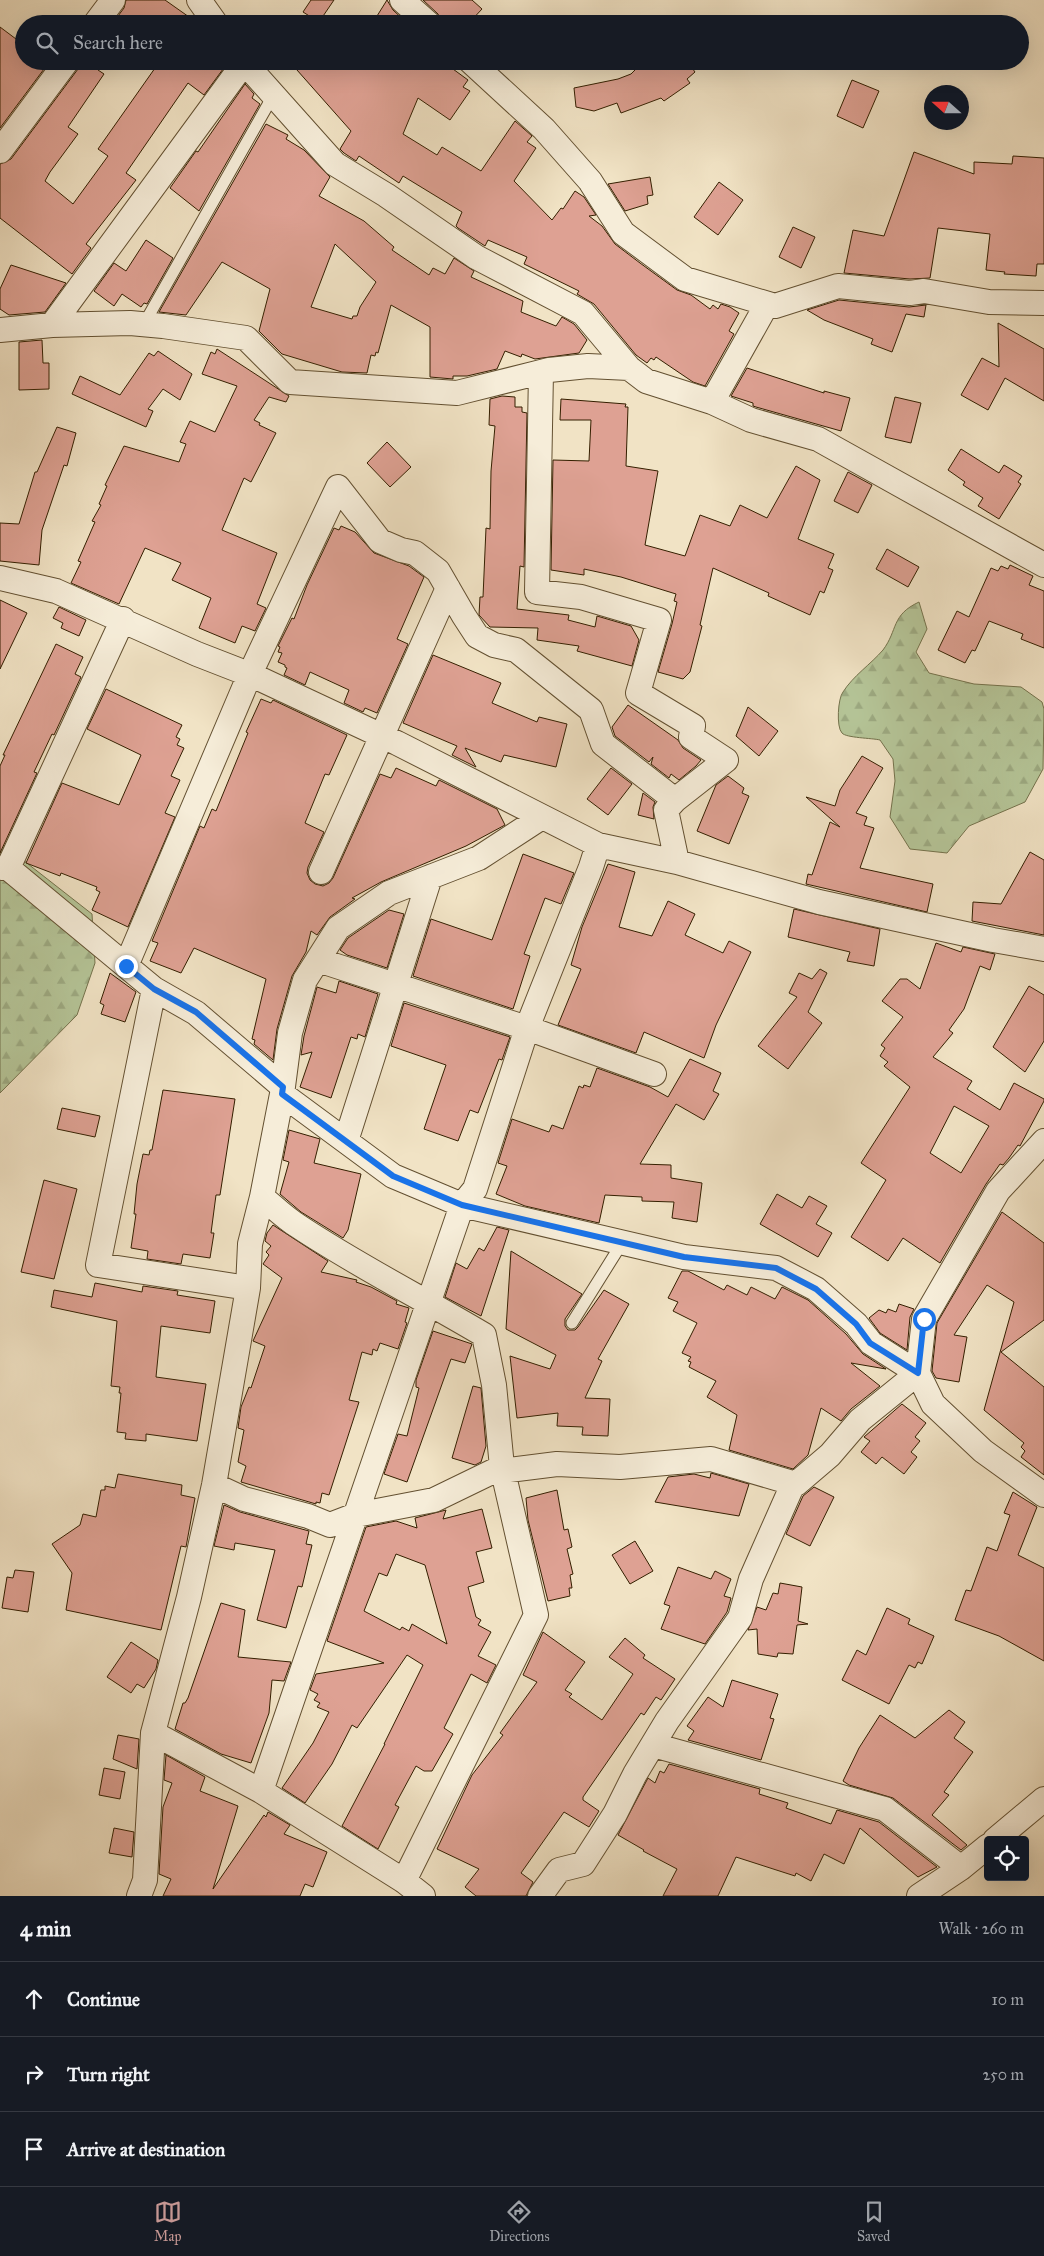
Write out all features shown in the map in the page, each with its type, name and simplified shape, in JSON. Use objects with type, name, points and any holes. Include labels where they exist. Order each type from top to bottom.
[{"type":"street","points":[[102,15],[113,0]]},
{"type":"street","points":[[199,0],[210,15]]},
{"type":"street","points":[[402,0],[418,15]]},
{"type":"street","points":[[0,151],[60,70]]},
{"type":"street","points":[[52,325],[237,70]]},
{"type":"street","points":[[251,70],[335,164],[386,195],[476,257],[583,313],[629,368],[646,381],[712,402],[751,420],[818,439],[1044,565]]},
{"type":"street","points":[[480,70],[551,136],[590,181],[623,233],[685,278],[775,306],[838,286],[910,293],[924,291],[989,302],[1044,303]]},
{"type":"street","points":[[712,402],[767,304]]},
{"type":"street","points":[[0,330],[52,325],[144,324],[246,338],[290,382],[457,393],[541,372],[588,366],[629,368]]},
{"type":"street","points":[[541,372],[537,592],[581,597],[659,620],[638,693],[693,726],[691,736],[726,760],[675,800],[666,810],[677,862]]},
{"type":"street","points":[[126,966],[250,674],[338,487],[380,541],[414,553],[438,571],[478,636],[494,645],[516,650],[591,710],[603,744],[675,800]]},
{"type":"street","points":[[0,578],[56,591],[123,619],[197,654],[250,674],[383,736],[598,845],[677,862],[819,902],[992,940],[1044,949]]},
{"type":"street","points":[[321,872],[448,588]]},
{"type":"street","points":[[123,619],[6,868],[154,989],[196,1012],[283,1091],[393,1176],[462,1205],[684,1257],[776,1268],[816,1289],[856,1324],[870,1343],[918,1373]]},
{"type":"street","points":[[139,1896],[145,1880],[153,1733],[189,1597],[214,1485],[248,1288],[250,1244],[262,1197],[283,1091],[293,1024],[305,980],[338,928],[389,893],[479,858],[542,817]]},
{"type":"street","points":[[261,1791],[462,1205],[476,1189],[527,1028],[598,845]]},
{"type":"street","points":[[346,1141],[430,877]]},
{"type":"street","points":[[318,960],[527,1028],[654,1074]]},
{"type":"street","points":[[154,989],[98,1265],[248,1288]]},
{"type":"street","points":[[1044,1142],[998,1191],[924,1319],[918,1373],[933,1404],[983,1451],[1044,1494]]},
{"type":"street","points":[[262,1197],[297,1226],[364,1268],[429,1302],[484,1335],[494,1385],[502,1468],[536,1615],[404,1881]]},
{"type":"street","points":[[214,1485],[244,1499],[308,1516],[330,1525],[356,1515],[434,1500],[502,1468],[509,1470],[557,1464],[620,1467],[710,1459],[796,1484],[830,1455],[860,1420],[918,1373]]},
{"type":"street","points":[[540,1896],[559,1870],[583,1864],[615,1814],[667,1721],[740,1618],[751,1578],[793,1484]]},
{"type":"street","points":[[153,1733],[261,1791],[404,1881],[423,1896]]},
{"type":"street","points":[[653,1745],[885,1809],[961,1868]]},
{"type":"street","points":[[1000,1836],[1044,1799]]},
{"type":"street","points":[[920,1896],[961,1868],[984,1849]]},
{"type":"lane","points":[[144,324],[274,94]]},
{"type":"lane","points":[[572,1323],[622,1243]]},
{"type":"green space","points":[[919,602],[927,629],[916,652],[929,673],[974,684],[1021,687],[1042,702],[1044,709],[1043,769],[1025,802],[969,826],[947,853],[910,849],[890,817],[895,781],[893,759],[880,740],[844,735],[840,730],[838,719],[843,692],[883,650],[896,623],[904,612]]},
{"type":"green space","points":[[0,842],[92,914],[95,963],[77,1015],[0,1093]]},
{"type":"building","points":[[126,0],[165,0],[186,15],[119,15],[124,8]]},
{"type":"building","points":[[311,0],[334,0],[324,15],[308,15],[303,12]]},
{"type":"building","points":[[387,0],[398,15],[378,15]]},
{"type":"building","points":[[423,0],[472,0],[482,9],[476,15],[438,14]]},
{"type":"building","points":[[0,27],[15,38],[15,70],[43,70],[0,128]]},
{"type":"building","points":[[77,70],[98,70],[104,74],[68,127],[78,134],[45,181],[73,204],[108,156],[98,149],[154,70],[222,70],[204,95],[188,83],[126,173],[136,180],[86,244],[91,248],[72,274],[0,218],[0,164],[11,159]]},
{"type":"building","points":[[297,70],[454,70],[468,80],[463,87],[470,91],[450,120],[418,98],[403,134],[437,155],[442,147],[481,171],[515,121],[532,136],[527,142],[536,148],[514,181],[552,220],[561,208],[563,209],[575,191],[584,197],[596,215],[589,216],[602,226],[615,244],[640,263],[677,290],[691,295],[710,309],[713,305],[718,309],[721,304],[739,313],[729,331],[734,334],[705,386],[693,382],[656,357],[654,360],[651,358],[647,363],[636,355],[594,304],[577,294],[579,291],[524,264],[527,257],[488,240],[485,246],[458,228],[456,226],[462,212],[403,176],[399,183],[359,156],[356,161],[344,153],[340,149],[351,131]]},
{"type":"building","points":[[635,70],[694,70],[695,72],[687,79],[690,83],[664,101],[661,98],[621,113],[617,103],[594,111],[576,107],[574,88],[618,79],[631,74]]},
{"type":"building","points":[[852,80],[879,91],[863,128],[837,116]]},
{"type":"building","points":[[245,84],[254,94],[252,98],[260,104],[199,211],[170,188],[196,151],[198,152]]},
{"type":"building","points":[[266,124],[288,135],[286,139],[304,150],[330,177],[319,196],[364,221],[394,247],[392,250],[429,275],[433,268],[445,274],[454,258],[474,271],[471,277],[523,301],[521,312],[556,326],[562,317],[574,324],[587,340],[579,353],[535,359],[522,354],[521,357],[505,351],[497,369],[467,376],[453,376],[453,379],[430,377],[430,327],[391,305],[378,353],[376,352],[375,356],[371,355],[367,373],[342,372],[282,354],[259,331],[270,289],[222,262],[186,315],[159,312]],"holes":[[[335,244],[376,282],[360,307],[357,316],[353,316],[352,319],[311,307]]]},
{"type":"building","points":[[914,152],[974,174],[974,162],[1012,164],[1013,156],[1044,158],[1044,264],[1037,264],[1036,276],[1004,274],[1005,272],[986,270],[990,234],[938,228],[930,278],[910,279],[844,273],[853,230],[884,236]]},
{"type":"building","points":[[650,177],[653,195],[647,196],[648,204],[625,211],[608,184]]},
{"type":"building","points":[[719,182],[743,200],[718,235],[694,217]]},
{"type":"building","points":[[793,227],[815,237],[801,268],[779,257]]},
{"type":"building","points":[[146,240],[173,258],[147,304],[144,303],[141,307],[122,294],[114,306],[94,291],[114,263],[126,271]]},
{"type":"building","points":[[11,265],[66,283],[45,312],[9,315],[0,309],[0,289]]},
{"type":"building","points":[[839,300],[909,307],[926,305],[924,317],[906,314],[892,352],[871,344],[873,339],[824,320],[807,310]]},
{"type":"building","points":[[998,323],[1044,349],[1044,401],[1005,378],[988,410],[961,395],[982,358],[999,367]]},
{"type":"building","points":[[42,340],[43,363],[49,363],[49,389],[19,390],[19,342]]},
{"type":"building","points":[[217,349],[289,396],[286,402],[269,397],[254,420],[260,423],[259,425],[276,433],[251,482],[244,478],[222,530],[277,553],[257,604],[266,608],[255,631],[242,626],[235,643],[199,628],[211,598],[172,580],[181,563],[145,548],[119,604],[71,583],[81,562],[78,561],[95,522],[92,521],[101,505],[99,504],[107,486],[105,485],[124,446],[179,462],[186,444],[180,442],[190,421],[215,432],[237,386],[202,374],[211,352],[215,354]]},
{"type":"building","points":[[158,351],[192,374],[180,400],[163,389],[148,409],[153,411],[146,427],[72,394],[80,376],[120,395],[149,353],[154,356]]},
{"type":"building","points":[[747,368],[824,393],[824,391],[850,398],[841,431],[756,407],[753,406],[753,403],[731,396]]},
{"type":"building","points":[[502,396],[515,397],[515,407],[522,407],[522,412],[527,413],[524,567],[520,566],[517,609],[569,615],[568,620],[595,627],[597,616],[631,626],[639,640],[632,666],[577,651],[579,646],[537,640],[538,628],[490,627],[479,615],[480,597],[483,597],[486,528],[490,529],[491,471],[495,426],[489,425],[490,399]]},
{"type":"building","points":[[895,397],[921,403],[911,443],[885,437]]},
{"type":"building","points":[[561,399],[626,404],[625,407],[628,407],[626,466],[658,471],[645,545],[685,556],[700,515],[730,526],[740,505],[767,518],[796,466],[820,480],[798,539],[834,554],[828,568],[833,570],[824,593],[820,591],[810,615],[768,596],[769,593],[713,568],[700,625],[702,626],[690,672],[683,679],[658,672],[672,624],[677,602],[674,601],[676,594],[621,577],[584,569],[584,575],[551,570],[553,460],[589,461],[591,420],[560,420]]},
{"type":"building","points":[[57,427],[76,433],[67,466],[64,465],[42,530],[39,565],[0,561],[0,523],[19,524],[35,472],[37,472]]},
{"type":"building","points":[[387,442],[411,467],[390,487],[367,463]]},
{"type":"building","points":[[961,449],[999,473],[1004,465],[1022,476],[1018,482],[1021,484],[999,519],[978,506],[983,498],[963,485],[965,482],[948,470]]},
{"type":"building","points":[[848,472],[872,485],[858,513],[834,501]]},
{"type":"building","points":[[341,526],[355,532],[374,553],[409,566],[424,577],[397,639],[408,644],[377,713],[365,708],[363,712],[344,703],[349,690],[310,672],[305,685],[284,675],[287,668],[278,662],[282,653],[278,652],[280,647],[278,646],[292,618],[294,619],[307,585],[334,528],[339,530]]},
{"type":"building","points":[[887,549],[919,567],[908,587],[876,569]]},
{"type":"building","points":[[1010,565],[1033,576],[1029,585],[1044,591],[1044,648],[1021,639],[1023,634],[989,621],[975,651],[972,650],[965,663],[938,650],[957,611],[969,617],[991,568],[998,571],[1001,566],[1008,569]]},
{"type":"building","points":[[0,600],[27,613],[0,669]]},
{"type":"building","points":[[59,607],[86,620],[79,636],[61,628],[63,623],[53,618]]},
{"type":"building","points":[[56,644],[83,657],[75,674],[81,677],[54,735],[52,734],[34,772],[37,773],[0,853],[0,766],[5,755],[3,755]]},
{"type":"building","points":[[433,655],[501,683],[492,703],[537,722],[539,717],[567,724],[556,767],[504,755],[501,762],[465,748],[476,767],[452,755],[457,746],[403,723]]},
{"type":"building","points":[[106,689],[182,725],[176,737],[180,739],[177,745],[184,748],[171,776],[180,780],[165,813],[175,817],[128,927],[92,910],[100,892],[96,890],[97,887],[61,873],[60,876],[26,863],[62,783],[119,805],[141,755],[87,729]]},
{"type":"building","points":[[261,699],[271,703],[273,700],[347,735],[329,775],[325,774],[305,823],[324,832],[308,867],[307,873],[310,880],[315,884],[323,886],[333,878],[380,774],[391,778],[396,768],[436,786],[439,780],[497,809],[505,825],[466,846],[381,882],[352,898],[355,899],[330,917],[317,935],[311,931],[306,952],[292,976],[277,1029],[273,1060],[254,1044],[255,1040],[252,1039],[266,979],[194,948],[181,973],[150,961],[158,943],[152,941],[200,826],[204,828],[212,809],[216,811],[248,733],[246,732]]},
{"type":"building","points":[[628,705],[678,740],[683,748],[701,760],[679,780],[671,774],[669,778],[651,764],[653,757],[649,762],[615,736],[612,727]]},
{"type":"building","points":[[748,707],[778,731],[759,756],[736,736]]},
{"type":"building","points":[[862,756],[883,768],[856,813],[867,817],[864,825],[874,828],[860,868],[933,884],[927,912],[806,884],[808,874],[812,875],[830,822],[840,827],[806,797],[835,806],[840,790]]},
{"type":"building","points":[[611,768],[632,784],[608,815],[587,799]]},
{"type":"building","points":[[728,776],[744,788],[742,793],[749,796],[729,844],[697,831],[716,785]]},
{"type":"building","points":[[643,793],[655,802],[653,807],[654,819],[638,815]]},
{"type":"building","points":[[1030,852],[1044,860],[1044,935],[972,921],[973,902],[1001,904]]},
{"type":"building","points":[[523,854],[574,873],[561,904],[545,898],[524,954],[530,956],[513,1009],[413,976],[431,919],[492,940]]},
{"type":"building","points":[[608,864],[635,872],[619,927],[652,936],[668,901],[695,914],[685,935],[723,953],[729,941],[751,952],[716,1025],[704,1058],[644,1032],[636,1053],[558,1025],[581,969],[571,965],[582,927]]},
{"type":"building","points":[[794,909],[880,929],[874,966],[847,961],[850,952],[788,937]]},
{"type":"building","points":[[389,910],[404,914],[387,968],[347,955],[340,950],[348,938]]},
{"type":"building","points":[[936,943],[961,952],[963,947],[995,954],[990,970],[980,966],[964,1009],[949,1030],[953,1033],[933,1057],[972,1081],[967,1089],[1000,1110],[1014,1083],[1044,1099],[1020,1146],[1018,1145],[1003,1165],[1000,1164],[986,1184],[940,1263],[903,1238],[888,1261],[851,1237],[886,1180],[861,1163],[910,1087],[884,1066],[888,1062],[880,1056],[885,1048],[881,1045],[903,1017],[882,1001],[900,979],[907,979],[920,989]],"holes":[[[954,1106],[989,1126],[961,1173],[930,1153]]]},
{"type":"building","points":[[820,969],[827,973],[808,1012],[822,1023],[788,1069],[758,1046],[797,997],[789,993],[799,973],[812,979]]},
{"type":"building","points":[[110,973],[136,992],[125,1022],[101,1014],[104,1005],[100,1003]]},
{"type":"building","points":[[339,981],[378,994],[365,1037],[358,1034],[357,1039],[351,1037],[331,1098],[300,1087],[312,1052],[301,1055],[317,987],[336,993]]},
{"type":"building","points":[[1029,986],[1044,995],[1044,1041],[1025,1072],[993,1047]]},
{"type":"building","points":[[404,1003],[510,1037],[502,1060],[499,1059],[478,1113],[470,1110],[458,1141],[424,1129],[446,1065],[391,1046]]},
{"type":"building","points":[[690,1059],[721,1073],[713,1091],[719,1094],[704,1120],[676,1104],[640,1164],[671,1165],[671,1178],[702,1183],[697,1222],[672,1218],[674,1202],[642,1201],[642,1197],[605,1195],[599,1223],[525,1206],[496,1194],[507,1166],[498,1163],[512,1119],[549,1132],[552,1125],[563,1129],[579,1086],[583,1088],[584,1085],[590,1087],[597,1068],[650,1087],[668,1097]]},
{"type":"building","points":[[163,1090],[235,1099],[220,1195],[216,1195],[211,1233],[214,1233],[210,1258],[183,1254],[181,1264],[147,1259],[148,1251],[131,1248],[136,1214],[134,1214],[137,1184],[143,1154],[149,1155],[150,1150],[152,1150]]},
{"type":"building","points":[[62,1108],[100,1116],[95,1137],[57,1129]]},
{"type":"building","points":[[289,1130],[320,1139],[314,1163],[361,1174],[348,1230],[343,1238],[301,1212],[280,1194],[289,1162],[283,1160]]},
{"type":"building","points":[[44,1180],[77,1189],[54,1279],[21,1272]]},
{"type":"building","points":[[777,1194],[802,1208],[809,1196],[827,1206],[816,1224],[832,1233],[818,1257],[760,1224]]},
{"type":"building","points":[[1002,1212],[1044,1243],[1044,1320],[1001,1352],[1044,1387],[1044,1475],[1021,1457],[1025,1451],[1021,1447],[1024,1443],[984,1410],[1014,1302],[987,1285],[954,1335],[967,1337],[959,1382],[936,1378],[932,1371],[937,1323]]},
{"type":"building","points":[[273,1225],[328,1261],[321,1272],[357,1280],[356,1282],[371,1287],[397,1301],[396,1304],[409,1308],[405,1322],[407,1323],[398,1349],[380,1343],[377,1351],[373,1349],[372,1355],[362,1352],[349,1400],[359,1402],[329,1495],[322,1493],[320,1503],[316,1502],[316,1504],[241,1482],[246,1466],[238,1462],[244,1430],[238,1428],[241,1407],[249,1387],[251,1388],[265,1346],[253,1341],[282,1278],[263,1264],[269,1255],[266,1252],[271,1246],[265,1241],[267,1233]]},
{"type":"building","points":[[497,1227],[509,1230],[481,1316],[445,1297],[456,1263],[467,1269],[479,1248],[484,1251]]},
{"type":"building","points":[[511,1251],[582,1294],[565,1319],[565,1326],[568,1330],[575,1330],[578,1327],[604,1290],[629,1304],[598,1359],[602,1361],[585,1398],[610,1399],[608,1436],[582,1435],[583,1427],[557,1426],[558,1413],[517,1418],[510,1356],[550,1369],[556,1355],[506,1329]]},
{"type":"building","points":[[682,1271],[688,1271],[724,1290],[727,1285],[747,1295],[751,1287],[775,1299],[782,1287],[808,1300],[846,1334],[863,1354],[886,1369],[851,1363],[880,1386],[851,1409],[841,1421],[821,1408],[808,1455],[793,1469],[729,1450],[737,1415],[707,1397],[716,1381],[689,1367],[691,1362],[688,1361],[691,1357],[682,1353],[697,1323],[673,1311],[678,1302],[668,1298]]},
{"type":"building","points":[[95,1283],[142,1292],[143,1286],[178,1291],[177,1295],[215,1301],[210,1333],[161,1326],[156,1377],[206,1384],[197,1441],[146,1434],[146,1441],[125,1439],[126,1433],[117,1432],[121,1393],[119,1393],[120,1387],[111,1386],[117,1321],[51,1307],[54,1290],[92,1297]]},
{"type":"building","points":[[899,1304],[914,1309],[910,1317],[907,1350],[880,1333],[869,1318],[879,1310],[886,1313],[888,1309],[896,1312]]},
{"type":"building","points":[[433,1331],[472,1344],[465,1363],[451,1359],[407,1482],[384,1474],[398,1434],[407,1436],[419,1388],[416,1387],[416,1380]]},
{"type":"building","points":[[473,1386],[481,1388],[486,1446],[481,1462],[475,1465],[452,1458]]},
{"type":"building","points":[[902,1404],[926,1423],[915,1437],[920,1441],[911,1452],[917,1457],[904,1474],[882,1457],[876,1464],[861,1452],[870,1441],[864,1437]]},
{"type":"building","points":[[711,1473],[749,1484],[739,1516],[655,1502],[668,1477],[694,1474],[710,1478]]},
{"type":"building","points":[[118,1474],[182,1485],[181,1495],[195,1498],[186,1547],[181,1546],[161,1630],[66,1610],[72,1573],[52,1544],[80,1525],[83,1514],[96,1517],[101,1490],[105,1490],[105,1486],[115,1488]]},
{"type":"building","points":[[814,1487],[834,1497],[810,1546],[786,1534],[803,1496]]},
{"type":"building","points":[[557,1490],[564,1530],[568,1529],[572,1547],[567,1549],[573,1574],[570,1575],[572,1588],[569,1588],[570,1596],[548,1601],[528,1520],[526,1498]]},
{"type":"building","points":[[1013,1492],[1037,1507],[1018,1555],[1044,1568],[1044,1661],[999,1636],[955,1620],[966,1590],[971,1591],[987,1547],[997,1551],[1010,1515],[1004,1513]]},
{"type":"building","points":[[224,1505],[240,1512],[309,1531],[306,1544],[312,1545],[302,1587],[298,1586],[286,1628],[257,1620],[275,1550],[235,1543],[234,1550],[214,1546]]},
{"type":"building","points":[[482,1509],[492,1548],[476,1552],[484,1582],[468,1587],[476,1617],[481,1620],[478,1625],[491,1632],[478,1656],[496,1665],[487,1683],[471,1674],[444,1728],[453,1734],[432,1771],[424,1771],[416,1766],[395,1805],[399,1807],[378,1849],[342,1826],[385,1744],[423,1665],[407,1655],[357,1728],[352,1725],[332,1764],[305,1803],[282,1788],[313,1743],[329,1712],[317,1707],[320,1703],[314,1700],[318,1694],[310,1690],[316,1674],[384,1663],[327,1641],[366,1527],[396,1521],[417,1528],[415,1518],[446,1510],[443,1519]],"holes":[[[396,1554],[425,1565],[447,1644],[412,1624],[409,1631],[402,1627],[400,1630],[364,1611],[379,1573],[387,1576]]]},
{"type":"building","points":[[635,1541],[653,1571],[630,1584],[612,1555]]},
{"type":"building","points":[[678,1567],[711,1579],[715,1571],[731,1579],[724,1596],[731,1598],[727,1612],[705,1644],[661,1629],[670,1606],[664,1604]]},
{"type":"building","points":[[15,1570],[34,1572],[28,1612],[2,1608],[7,1577],[13,1578]]},
{"type":"building","points":[[780,1583],[802,1587],[798,1621],[808,1624],[797,1625],[793,1654],[778,1653],[777,1657],[758,1654],[757,1629],[748,1630],[757,1607],[766,1610],[773,1593],[778,1594]]},
{"type":"building","points":[[221,1603],[245,1610],[238,1657],[291,1662],[284,1681],[272,1680],[269,1713],[251,1763],[221,1754],[175,1729],[183,1703],[188,1698]]},
{"type":"building","points":[[887,1608],[910,1619],[908,1624],[934,1636],[922,1664],[918,1662],[915,1668],[909,1665],[889,1704],[842,1680],[857,1650],[866,1655]]},
{"type":"building","points":[[543,1632],[585,1662],[565,1690],[572,1694],[569,1697],[602,1720],[633,1674],[609,1657],[625,1638],[645,1655],[643,1658],[675,1679],[661,1700],[656,1697],[644,1715],[641,1713],[583,1797],[583,1800],[599,1811],[589,1827],[564,1812],[521,1873],[533,1882],[526,1896],[476,1896],[465,1887],[479,1869],[437,1849],[472,1775],[503,1735],[500,1733],[537,1682],[523,1675]]},
{"type":"building","points":[[131,1642],[158,1660],[156,1669],[144,1688],[137,1684],[131,1693],[107,1677]]},
{"type":"building","points":[[732,1680],[778,1694],[770,1718],[774,1719],[761,1760],[688,1740],[694,1731],[687,1726],[708,1697],[723,1707]]},
{"type":"building","points":[[949,1710],[965,1722],[954,1738],[973,1752],[944,1792],[949,1795],[932,1815],[967,1845],[961,1850],[893,1798],[849,1785],[843,1781],[859,1748],[880,1715],[915,1738]]},
{"type":"building","points":[[118,1735],[139,1739],[137,1769],[113,1759]]},
{"type":"building","points":[[166,1755],[205,1777],[200,1791],[238,1806],[213,1889],[264,1815],[266,1817],[268,1812],[290,1825],[284,1834],[327,1852],[313,1887],[305,1884],[300,1896],[163,1896],[171,1879],[159,1874],[163,1807],[172,1783],[164,1780]]},
{"type":"building","points":[[669,1764],[760,1789],[759,1794],[788,1803],[786,1808],[831,1824],[837,1810],[879,1822],[937,1867],[918,1877],[860,1828],[844,1864],[824,1854],[811,1881],[796,1873],[795,1876],[736,1857],[718,1896],[663,1896],[677,1869],[618,1835],[648,1778],[655,1783],[660,1771],[664,1773]]},
{"type":"building","points":[[104,1768],[125,1772],[120,1799],[99,1795]]},
{"type":"building","points":[[114,1828],[134,1832],[132,1857],[109,1853]]},
{"type":"route","points":[[126,966],[154,989],[196,1012],[283,1087],[282,1094],[393,1176],[462,1205],[684,1257],[776,1268],[816,1289],[856,1324],[870,1343],[918,1373],[924,1319]]}]
